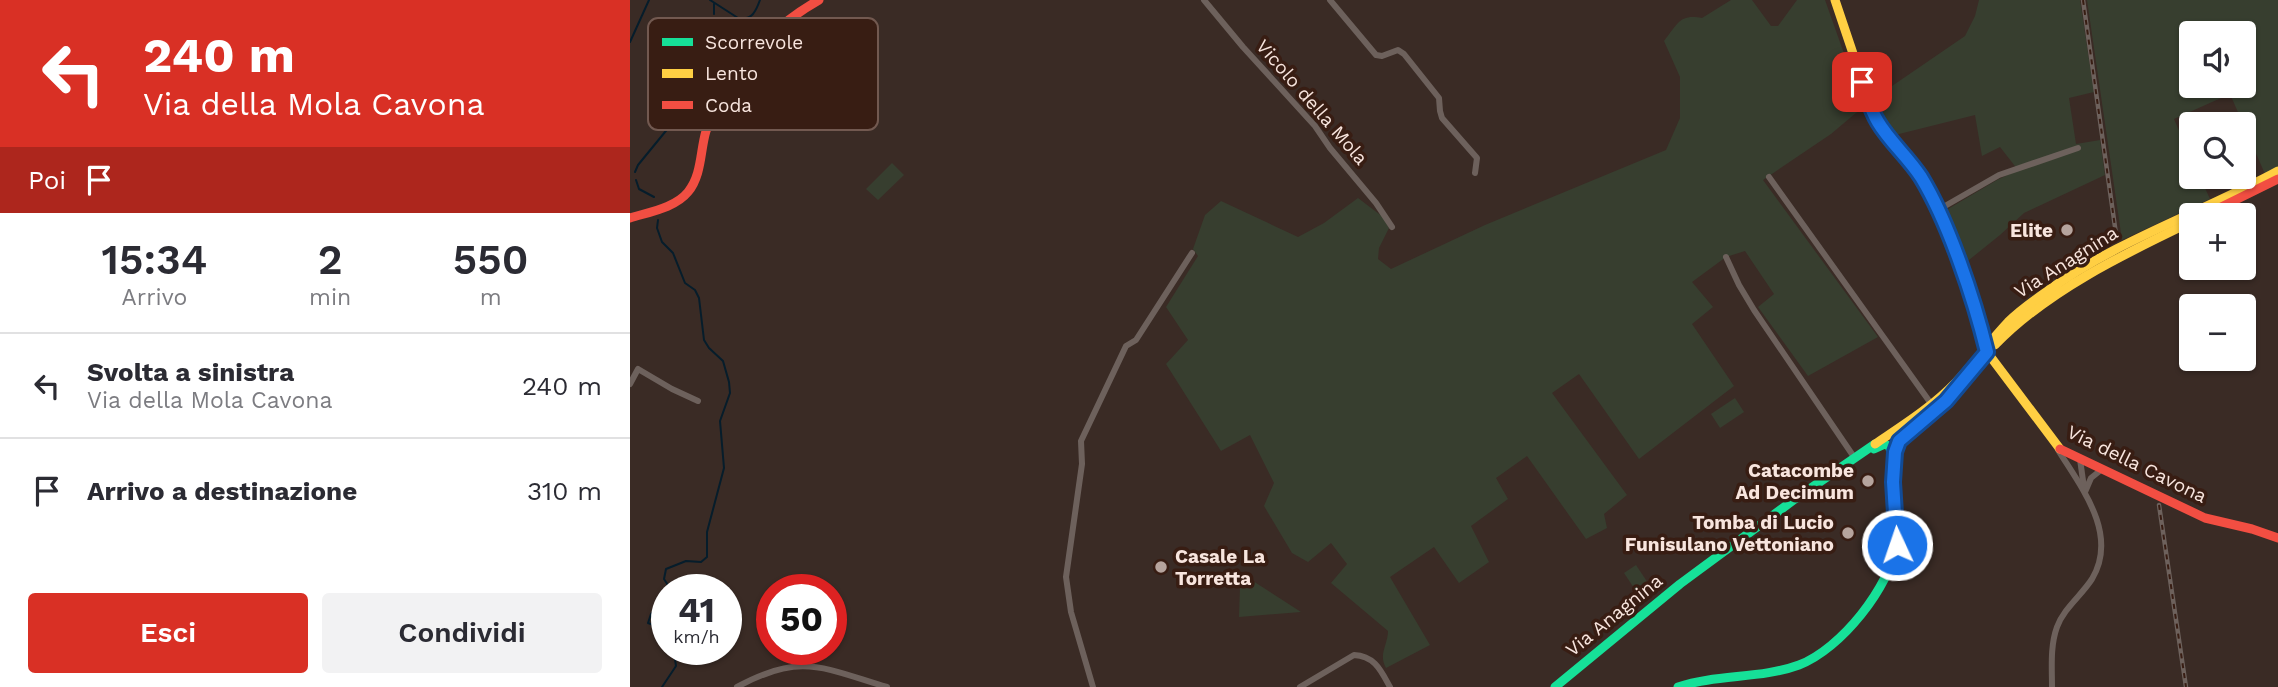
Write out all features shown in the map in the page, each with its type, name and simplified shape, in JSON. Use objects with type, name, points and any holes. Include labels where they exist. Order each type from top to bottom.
[{"type":"main road","points":[[790,18],[819,0]]},
{"type":"main road","name":"Via della Cavona","points":[[1835,0],[1875,117],[1914,166],[1938,211],[1987,349],[2057,448],[2080,462],[2210,520],[2278,538]]},
{"type":"main road","points":[[630,219],[677,200],[687,193],[697,174],[708,130]]},
{"type":"main road","name":"Via Anagnina","points":[[2076,277],[2104,255],[2278,171]]},
{"type":"main road","points":[[2229,203],[2278,179]]},
{"type":"main road","name":"Via Anagnina","points":[[1555,687],[1660,599],[1854,457],[1932,405],[2022,309],[2076,277],[2179,228]]},
{"type":"main road","name":"Via Anagnina","points":[[1893,482],[1895,452],[1899,441],[1946,401],[1987,349]]},
{"type":"main road","name":"Via Anagnina","points":[[1678,687],[1716,676],[1791,667],[1812,659],[1830,647],[1871,598],[1892,564],[1898,538],[1890,447],[1885,444],[1833,472]]},
{"type":"street","name":"Vicolo della Mola","points":[[1204,0],[1315,127],[1392,227]]},
{"type":"street","points":[[1329,0],[1374,54],[1382,56],[1398,50],[1404,54],[1439,98],[1442,118],[1477,158],[1475,173]]},
{"type":"street","points":[[1938,211],[2008,172],[2078,148]]},
{"type":"street","points":[[1769,177],[1932,405]]},
{"type":"street","points":[[1093,687],[1071,612],[1067,584],[1082,464],[1081,440],[1126,346],[1136,340],[1192,253]]},
{"type":"street","points":[[1726,257],[1755,310],[1854,457]]},
{"type":"street","points":[[630,384],[638,369],[698,401]]},
{"type":"street","points":[[2052,687],[2053,649],[2057,628],[2064,614],[2092,579],[2101,555],[2098,520],[2057,448]]},
{"type":"street","points":[[2067,464],[2080,462]]},
{"type":"street","points":[[2071,471],[2080,462]]},
{"type":"street","points":[[2080,462],[2085,494]]},
{"type":"street","points":[[2085,494],[2091,478],[2101,470]]},
{"type":"street","points":[[1300,687],[1354,655],[1373,660],[1390,687]]},
{"type":"street","points":[[737,687],[779,668],[810,666],[835,670],[887,687]]},
{"type":"green space","points":[[1731,0],[1752,0],[1771,26],[1778,26],[1797,0],[1825,0],[1863,107],[1831,134],[1763,180],[1878,337],[1808,376],[1758,307],[1774,294],[1745,251],[1726,257],[1692,282],[1713,307],[1692,324],[1734,386],[1639,459],[1579,374],[1552,393],[1627,495],[1604,514],[1607,528],[1586,539],[1527,456],[1496,478],[1508,499],[1471,526],[1489,562],[1459,583],[1434,547],[1390,577],[1430,645],[1386,668],[1383,654],[1388,631],[1331,583],[1347,564],[1331,543],[1308,562],[1292,553],[1264,506],[1274,483],[1250,435],[1221,451],[1166,364],[1188,340],[1166,307],[1198,256],[1193,249],[1205,215],[1221,201],[1298,237],[1324,223],[1358,198],[1383,217],[1389,228],[1379,248],[1378,259],[1391,269],[1485,225],[1666,150],[1680,118],[1680,77],[1664,41],[1684,19],[1702,18]]},
{"type":"green space","points":[[1979,0],[2080,0],[2094,92],[2069,98],[2076,144],[2100,140],[2105,175],[2024,213],[1964,264],[1943,212],[2018,170],[2000,147],[1982,156],[1975,115],[1895,135],[1879,117],[1873,99],[1965,36]]},
{"type":"green space","points":[[2087,0],[2278,0],[2278,166],[2265,174],[2256,153],[2256,112],[2238,112],[2232,98],[2256,98],[2256,21],[2179,21],[2179,98],[2221,98],[2190,112],[2179,112],[2179,117],[2174,119],[2179,130],[2179,189],[2205,189],[2210,199],[2201,203],[2179,203],[2179,213],[2122,240]]},
{"type":"green space","points":[[892,163],[904,175],[878,200],[866,189]]},
{"type":"green space","points":[[1735,398],[1744,412],[1720,428],[1711,414]]},
{"type":"green space","points":[[1636,565],[1654,592],[1642,600],[1624,573]]},
{"type":"green space","points":[[1253,581],[1301,612],[1239,617],[1240,587]]},
{"type":"waterway","points":[[630,42],[649,0]]},
{"type":"waterway","points":[[710,0],[738,18]]},
{"type":"waterway","points":[[747,18],[753,14],[760,0]]},
{"type":"waterway","points":[[714,4],[714,14]]},
{"type":"waterway","points":[[635,172],[667,130]]},
{"type":"waterway","points":[[636,180],[639,189],[654,197]]},
{"type":"waterway","points":[[658,220],[657,228],[662,242],[673,253],[685,283],[695,290],[699,298],[704,340],[723,361],[730,393],[720,421],[724,468],[707,532],[707,557],[701,562],[686,561],[666,569],[665,574]]},
{"type":"waterway","points":[[651,614],[648,623],[651,624]]},
{"type":"waterway","points":[[662,687],[676,665]]},
{"type":"railway","points":[[2083,0],[2116,234]]},
{"type":"railway","points":[[2159,505],[2186,687]]},
{"type":"traffic: fast","points":[[1555,687],[1680,584],[1875,444]]},
{"type":"traffic: fast","points":[[1678,687],[1708,680],[1770,673],[1799,665],[1815,657],[1847,631],[1874,597],[1885,578],[1897,543],[1898,523],[1890,447],[1885,444],[1874,449]]},
{"type":"traffic: slow","points":[[1835,0],[1873,113],[1914,166],[1938,210],[1960,267],[1987,352],[2060,449]]},
{"type":"traffic: slow","points":[[1875,444],[1937,400],[1963,375],[2008,322],[2046,292],[2101,257],[2278,171]]},
{"type":"traffic: slow","points":[[1995,345],[2038,307],[2087,275],[2179,228]]},
{"type":"traffic: jam","points":[[792,18],[819,0]]},
{"type":"traffic: jam","points":[[630,218],[669,206],[688,192],[698,171],[707,130]]},
{"type":"traffic: jam","points":[[2229,203],[2278,179]]},
{"type":"traffic: jam","points":[[1895,458],[1901,438],[1936,410],[1961,385]]},
{"type":"traffic: jam","points":[[2060,449],[2205,518],[2278,538]]},
{"type":"place","name":"Elite","points":[[2067,230]]},
{"type":"place","name":"Catacombe Ad Decimum","points":[[1868,481]]},
{"type":"place","name":"Tomba di Lucio Funisulano Vettoniano","points":[[1848,533]]},
{"type":"place","name":"Casale La Torretta","points":[[1161,567]]},
{"type":"route","points":[[1862,82],[1878,123],[1914,166],[1938,211],[1976,312],[1987,352],[1946,401],[1899,441],[1895,452],[1893,482],[1897,545]]}]
